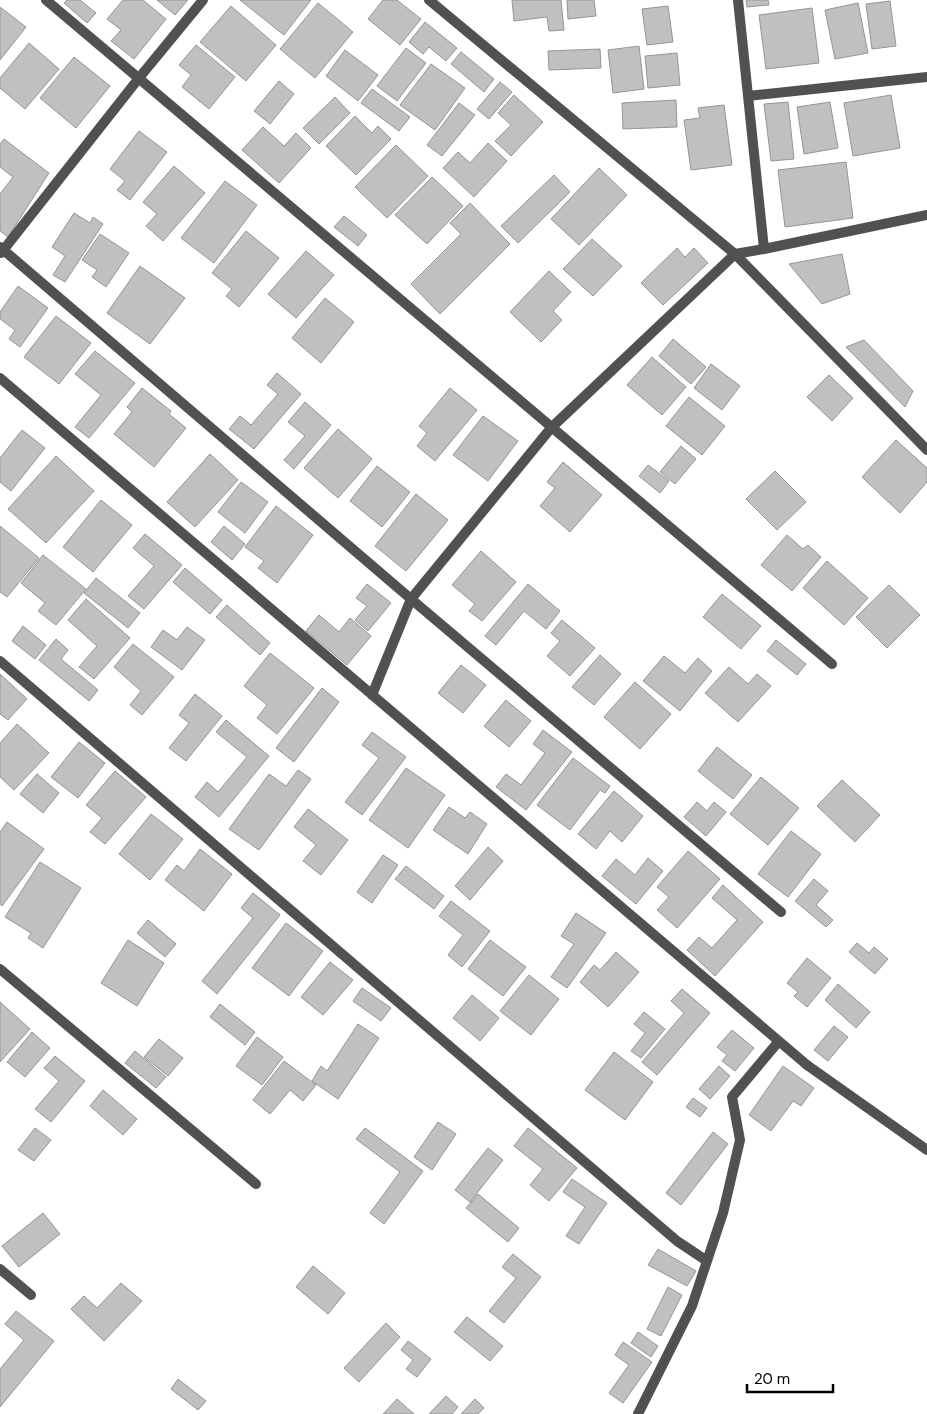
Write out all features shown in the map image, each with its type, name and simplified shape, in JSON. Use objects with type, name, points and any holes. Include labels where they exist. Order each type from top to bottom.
[{"type":"street","points":[[46,0],[832,664]]},
{"type":"street","points":[[203,0],[1,250],[781,912]]},
{"type":"street","points":[[429,0],[734,254],[927,450]]},
{"type":"street","points":[[738,0],[764,249]]},
{"type":"street","points":[[748,96],[927,76]]},
{"type":"street","points":[[372,695],[411,599],[551,428],[734,254],[927,215]]},
{"type":"street","points":[[0,378],[807,1064],[927,1150]]},
{"type":"street","points":[[0,661],[677,1241],[707,1261]]},
{"type":"street","points":[[0,969],[256,1184]]},
{"type":"street","points":[[638,1414],[692,1306],[723,1213],[740,1140],[732,1097],[780,1041]]},
{"type":"street","points":[[0,1269],[31,1295]]},
{"type":"building","points":[[67,0],[80,0],[96,13],[87,23],[64,3]]},
{"type":"building","points":[[123,0],[143,0],[166,19],[134,59],[111,41],[121,30],[107,19]]},
{"type":"building","points":[[157,0],[188,0],[175,15]]},
{"type":"building","points":[[240,0],[311,0],[284,35]]},
{"type":"building","points":[[383,0],[397,0],[421,19],[400,45],[368,19]]},
{"type":"building","points":[[512,0],[561,0],[564,30],[549,31],[547,17],[514,21]]},
{"type":"building","points":[[567,0],[594,0],[596,16],[568,19]]},
{"type":"building","points":[[746,0],[768,0],[769,5],[747,7]]},
{"type":"building","points":[[890,1],[896,46],[872,49],[866,4]]},
{"type":"building","points":[[318,3],[353,32],[315,78],[280,49]]},
{"type":"building","points":[[858,3],[868,53],[835,59],[825,10]]},
{"type":"building","points":[[231,6],[276,45],[246,81],[200,42]]},
{"type":"building","points":[[668,6],[673,42],[647,45],[642,9]]},
{"type":"building","points":[[0,7],[26,27],[0,60]]},
{"type":"building","points":[[812,8],[819,63],[766,69],[759,15]]},
{"type":"building","points":[[425,22],[457,48],[446,61],[429,47],[423,54],[409,42]]},
{"type":"building","points":[[29,43],[59,69],[25,109],[0,88],[0,78]]},
{"type":"building","points":[[196,45],[235,77],[209,109],[182,87],[191,75],[179,65]]},
{"type":"building","points":[[639,46],[644,89],[613,93],[608,50]]},
{"type":"building","points":[[406,48],[426,63],[397,101],[377,86]]},
{"type":"building","points":[[600,49],[601,68],[549,70],[548,51]]},
{"type":"building","points":[[345,50],[378,75],[358,101],[326,76]]},
{"type":"building","points":[[461,52],[494,79],[484,92],[451,64]]},
{"type":"building","points":[[677,53],[680,85],[648,88],[645,56]]},
{"type":"building","points":[[74,57],[110,86],[76,128],[40,98]]},
{"type":"building","points":[[431,64],[465,88],[435,130],[400,105]]},
{"type":"building","points":[[279,81],[294,94],[270,124],[254,111]]},
{"type":"building","points":[[500,82],[512,92],[489,119],[477,109]]},
{"type":"building","points":[[372,89],[410,117],[399,131],[361,103]]},
{"type":"building","points":[[514,95],[543,122],[511,156],[495,141],[511,125],[498,113]]},
{"type":"building","points":[[891,95],[900,148],[853,156],[844,103]]},
{"type":"building","points":[[335,97],[350,113],[319,144],[303,128]]},
{"type":"building","points":[[676,100],[677,127],[623,129],[622,103]]},
{"type":"building","points":[[788,102],[794,159],[771,161],[764,104]]},
{"type":"building","points":[[830,102],[838,148],[804,154],[797,107]]},
{"type":"building","points":[[459,103],[475,115],[442,156],[427,145]]},
{"type":"building","points":[[724,105],[732,165],[691,170],[684,120],[700,118],[698,108]]},
{"type":"building","points":[[355,116],[372,133],[378,126],[391,139],[356,175],[326,146]]},
{"type":"building","points":[[263,127],[284,146],[296,133],[311,148],[279,183],[242,150]]},
{"type":"building","points":[[139,131],[167,152],[130,200],[117,190],[125,181],[110,169]]},
{"type":"building","points":[[4,139],[49,173],[8,237],[0,231],[0,194],[13,177],[0,167],[0,144]]},
{"type":"building","points":[[488,143],[507,161],[474,197],[443,168],[458,152],[470,163]]},
{"type":"building","points":[[396,145],[428,176],[387,218],[355,187]]},
{"type":"building","points":[[846,162],[853,218],[785,227],[778,170]]},
{"type":"building","points":[[174,166],[205,193],[163,241],[146,226],[157,214],[143,202]]},
{"type":"building","points":[[599,168],[627,195],[579,245],[551,219]]},
{"type":"building","points":[[554,175],[570,192],[518,243],[501,226]]},
{"type":"building","points":[[432,177],[463,206],[427,244],[395,215]]},
{"type":"building","points":[[225,181],[257,205],[214,263],[181,238]]},
{"type":"building","points":[[470,203],[510,244],[440,314],[411,284],[461,234],[450,223]]},
{"type":"building","points":[[74,213],[90,223],[93,217],[103,224],[65,282],[53,275],[65,256],[52,247]]},
{"type":"building","points":[[344,216],[367,235],[358,246],[334,227]]},
{"type":"building","points":[[246,231],[279,258],[239,307],[226,296],[232,289],[212,273]]},
{"type":"building","points":[[100,234],[129,253],[106,287],[92,277],[97,270],[82,260]]},
{"type":"building","points":[[592,239],[622,266],[593,296],[563,269]]},
{"type":"building","points":[[677,248],[685,257],[694,248],[708,263],[663,305],[641,283]]},
{"type":"building","points":[[306,251],[334,275],[296,318],[268,294]]},
{"type":"building","points":[[842,254],[850,294],[822,304],[789,264]]},
{"type":"building","points":[[140,266],[185,298],[150,344],[107,313]]},
{"type":"building","points":[[549,271],[571,292],[553,311],[562,320],[541,342],[510,312]]},
{"type":"building","points":[[18,286],[48,308],[20,347],[9,339],[15,330],[0,319],[0,312]]},
{"type":"building","points":[[325,298],[354,322],[321,363],[292,338]]},
{"type":"building","points":[[56,316],[91,343],[59,384],[24,357]]},
{"type":"building","points":[[673,339],[706,367],[691,384],[659,356]]},
{"type":"building","points":[[864,340],[913,391],[905,407],[846,347]]},
{"type":"building","points":[[95,351],[135,383],[89,438],[75,427],[101,395],[75,374]]},
{"type":"building","points":[[652,357],[686,387],[662,415],[627,385]]},
{"type":"building","points":[[711,364],[740,386],[722,410],[694,388]]},
{"type":"building","points":[[277,373],[301,394],[254,449],[229,429],[240,416],[251,425],[278,394],[267,385]]},
{"type":"building","points":[[829,375],[853,398],[832,421],[807,397]]},
{"type":"building","points":[[142,388],[171,411],[169,414],[186,428],[154,467],[114,434],[132,412],[127,407]]},
{"type":"building","points":[[450,388],[477,410],[435,461],[417,446],[427,433],[419,426]]},
{"type":"building","points":[[689,397],[725,426],[702,455],[666,426]]},
{"type":"building","points":[[305,402],[331,425],[294,469],[284,460],[305,436],[288,422]]},
{"type":"building","points":[[483,416],[518,441],[488,481],[453,455]]},
{"type":"building","points":[[338,429],[372,459],[338,498],[304,468]]},
{"type":"building","points":[[22,430],[45,448],[11,491],[0,482],[0,458]]},
{"type":"building","points":[[896,440],[927,468],[927,482],[900,513],[862,477]]},
{"type":"building","points":[[681,446],[696,459],[675,484],[660,472]]},
{"type":"building","points":[[210,454],[238,480],[195,527],[167,502]]},
{"type":"building","points":[[56,456],[94,491],[46,543],[8,509]]},
{"type":"building","points":[[563,462],[602,495],[570,532],[540,506],[555,488],[547,482]]},
{"type":"building","points":[[648,465],[669,481],[660,493],[639,476]]},
{"type":"building","points":[[377,466],[410,492],[382,527],[350,501]]},
{"type":"building","points":[[775,471],[806,502],[777,530],[746,499]]},
{"type":"building","points":[[241,482],[268,502],[245,533],[218,512]]},
{"type":"building","points":[[416,494],[448,520],[406,571],[375,546]]},
{"type":"building","points":[[101,500],[132,525],[93,572],[63,547]]},
{"type":"building","points":[[276,506],[313,535],[277,583],[258,568],[264,561],[245,547]]},
{"type":"building","points":[[0,526],[39,558],[7,597],[0,592]]},
{"type":"building","points":[[224,526],[245,544],[232,560],[211,542]]},
{"type":"building","points":[[145,534],[182,565],[144,609],[128,596],[154,566],[133,548]]},
{"type":"building","points":[[787,535],[803,549],[808,545],[821,557],[792,591],[761,565]]},
{"type":"building","points":[[481,551],[516,582],[482,621],[469,611],[475,604],[452,585]]},
{"type":"building","points":[[43,555],[86,589],[56,625],[38,611],[45,603],[21,583]]},
{"type":"building","points":[[827,561],[868,598],[844,625],[803,588]]},
{"type":"building","points":[[185,568],[222,600],[210,614],[173,582]]},
{"type":"building","points":[[96,578],[140,613],[128,628],[84,593]]},
{"type":"building","points":[[367,584],[391,603],[368,631],[355,620],[367,606],[356,598]]},
{"type":"building","points":[[528,584],[560,611],[546,629],[524,611],[496,645],[485,636]]},
{"type":"building","points":[[889,585],[920,615],[887,648],[856,617]]},
{"type":"building","points":[[722,594],[761,626],[741,649],[703,617]]},
{"type":"building","points":[[86,599],[130,638],[94,679],[79,667],[97,646],[68,620]]},
{"type":"building","points":[[227,605],[270,643],[260,655],[216,617]]},
{"type":"building","points":[[319,615],[339,632],[350,618],[371,636],[347,665],[306,631]]},
{"type":"building","points":[[562,620],[595,648],[570,676],[547,656],[560,641],[551,633]]},
{"type":"building","points":[[23,626],[46,645],[35,659],[12,641]]},
{"type":"building","points":[[187,627],[205,640],[182,670],[151,647],[163,630],[177,640]]},
{"type":"building","points":[[56,639],[68,650],[61,659],[98,690],[89,701],[39,660]]},
{"type":"building","points":[[776,640],[806,664],[797,675],[767,651]]},
{"type":"building","points":[[133,644],[174,677],[142,715],[130,705],[141,691],[114,667]]},
{"type":"building","points":[[270,653],[314,688],[277,734],[257,718],[267,705],[244,686]]},
{"type":"building","points":[[600,655],[621,674],[594,705],[572,687]]},
{"type":"building","points":[[664,656],[685,673],[698,658],[712,671],[680,711],[643,681]]},
{"type":"building","points":[[461,665],[486,685],[463,713],[438,693]]},
{"type":"building","points":[[729,667],[748,684],[757,674],[771,686],[738,722],[705,693]]},
{"type":"building","points":[[0,674],[27,699],[8,720],[0,714]]},
{"type":"building","points":[[635,682],[671,714],[640,749],[604,717]]},
{"type":"building","points":[[322,688],[339,702],[294,762],[276,748]]},
{"type":"building","points":[[195,694],[222,716],[186,761],[169,748],[189,723],[179,715]]},
{"type":"building","points":[[506,700],[531,721],[509,747],[484,726]]},
{"type":"building","points":[[226,720],[269,756],[219,817],[195,797],[207,782],[218,792],[247,757],[216,732]]},
{"type":"building","points":[[17,724],[49,753],[14,790],[0,777],[0,743]]},
{"type":"building","points":[[543,730],[572,752],[526,810],[496,787],[506,774],[521,785],[545,753],[533,744]]},
{"type":"building","points":[[372,732],[406,757],[362,815],[345,802],[379,758],[362,745]]},
{"type":"building","points":[[79,742],[105,763],[78,798],[51,777]]},
{"type":"building","points":[[717,747],[752,775],[733,799],[698,771]]},
{"type":"building","points":[[573,758],[610,786],[605,793],[600,790],[570,830],[537,805]]},
{"type":"building","points":[[406,768],[445,795],[408,848],[369,820]]},
{"type":"building","points":[[298,770],[311,779],[259,850],[229,829],[269,774],[286,786]]},
{"type":"building","points":[[115,771],[146,797],[105,844],[90,832],[102,818],[86,805]]},
{"type":"building","points":[[37,774],[59,793],[43,813],[20,794]]},
{"type":"building","points":[[761,777],[799,808],[768,845],[730,814]]},
{"type":"building","points":[[842,780],[880,815],[855,842],[817,806]]},
{"type":"building","points":[[614,791],[643,816],[622,842],[610,831],[596,849],[578,834]]},
{"type":"building","points":[[697,802],[707,811],[714,802],[726,812],[706,836],[684,817]]},
{"type":"building","points":[[449,807],[465,818],[470,812],[487,824],[468,854],[433,830]]},
{"type":"building","points":[[308,809],[348,840],[321,875],[303,861],[316,845],[294,827]]},
{"type":"building","points":[[151,814],[183,839],[150,880],[119,854]]},
{"type":"building","points":[[7,822],[44,849],[2,906],[0,904],[0,832]]},
{"type":"building","points":[[791,831],[821,854],[788,897],[758,874]]},
{"type":"building","points":[[488,847],[503,861],[470,900],[455,886]]},
{"type":"building","points":[[200,849],[232,874],[204,911],[165,880],[177,865],[184,871]]},
{"type":"building","points":[[688,851],[720,879],[677,928],[657,910],[669,897],[657,887]]},
{"type":"building","points":[[383,855],[398,865],[372,903],[357,892]]},
{"type":"building","points":[[648,858],[663,871],[636,904],[602,876],[616,859],[635,875]]},
{"type":"building","points":[[40,862],[81,888],[43,948],[28,938],[31,933],[5,917]]},
{"type":"building","points":[[406,866],[444,896],[434,909],[395,879]]},
{"type":"building","points":[[814,879],[828,891],[816,905],[833,920],[826,927],[795,901]]},
{"type":"building","points":[[723,885],[763,922],[715,976],[687,950],[699,937],[712,948],[737,920],[712,898]]},
{"type":"building","points":[[253,893],[280,915],[217,994],[202,981],[253,918],[241,908]]},
{"type":"building","points":[[451,901],[490,931],[462,967],[448,955],[463,935],[439,916]]},
{"type":"building","points":[[576,913],[606,933],[567,988],[551,977],[574,944],[561,936]]},
{"type":"building","points":[[148,920],[176,944],[165,957],[137,933]]},
{"type":"building","points":[[286,923],[323,951],[289,996],[252,968]]},
{"type":"building","points":[[128,940],[164,963],[137,1006],[101,983]]},
{"type":"building","points":[[490,940],[526,967],[503,996],[468,969]]},
{"type":"building","points":[[857,943],[869,953],[874,947],[888,959],[875,974],[849,952]]},
{"type":"building","points":[[616,952],[639,972],[608,1007],[580,982],[594,965],[600,970]]},
{"type":"building","points":[[807,958],[831,978],[807,1007],[794,996],[798,992],[787,983]]},
{"type":"building","points":[[330,962],[353,980],[323,1015],[301,997]]},
{"type":"building","points":[[529,975],[559,999],[531,1035],[500,1011]]},
{"type":"building","points":[[838,984],[870,1012],[856,1028],[825,1000]]},
{"type":"building","points":[[362,988],[391,1008],[381,1021],[353,1001]]},
{"type":"building","points":[[682,989],[710,1013],[657,1075],[642,1062],[684,1013],[671,1001]]},
{"type":"building","points":[[472,995],[499,1018],[480,1041],[453,1018]]},
{"type":"building","points":[[0,1002],[30,1029],[0,1062]]},
{"type":"building","points":[[220,1004],[255,1032],[245,1045],[210,1017]]},
{"type":"building","points":[[644,1012],[665,1029],[641,1058],[631,1051],[645,1033],[634,1024]]},
{"type":"building","points":[[358,1024],[379,1038],[338,1099],[312,1081],[321,1066],[327,1071]]},
{"type":"building","points":[[834,1026],[848,1037],[828,1061],[814,1050]]},
{"type":"building","points":[[732,1030],[754,1048],[735,1071],[722,1061],[727,1055],[717,1047]]},
{"type":"building","points":[[32,1032],[50,1048],[25,1077],[7,1062]]},
{"type":"building","points":[[257,1037],[283,1057],[262,1085],[236,1066]]},
{"type":"building","points":[[159,1039],[183,1058],[168,1076],[144,1057]]},
{"type":"building","points":[[135,1051],[166,1077],[156,1088],[125,1063]]},
{"type":"building","points":[[614,1052],[653,1082],[625,1120],[585,1090]]},
{"type":"building","points":[[55,1056],[85,1081],[51,1122],[35,1109],[59,1081],[44,1068]]},
{"type":"building","points":[[284,1061],[316,1085],[303,1101],[290,1090],[270,1114],[253,1100]]},
{"type":"building","points":[[719,1066],[730,1076],[710,1099],[699,1089]]},
{"type":"building","points":[[783,1066],[814,1088],[801,1106],[793,1101],[771,1131],[749,1115]]},
{"type":"building","points":[[103,1090],[137,1119],[123,1135],[90,1106]]},
{"type":"building","points":[[693,1098],[707,1108],[700,1117],[686,1107]]},
{"type":"building","points":[[438,1122],[456,1134],[432,1170],[414,1157]]},
{"type":"building","points":[[35,1128],[51,1140],[34,1161],[18,1150]]},
{"type":"building","points":[[365,1128],[423,1171],[384,1224],[370,1213],[400,1172],[356,1139]]},
{"type":"building","points":[[528,1128],[577,1168],[549,1201],[530,1185],[543,1169],[514,1146]]},
{"type":"building","points":[[713,1132],[728,1144],[681,1205],[666,1193]]},
{"type":"building","points":[[488,1148],[503,1160],[470,1202],[455,1190]]},
{"type":"building","points":[[572,1179],[607,1203],[579,1244],[566,1236],[585,1207],[563,1192]]},
{"type":"building","points":[[478,1194],[519,1228],[508,1242],[466,1208]]},
{"type":"building","points":[[43,1213],[60,1234],[19,1267],[2,1246]]},
{"type":"building","points":[[658,1249],[696,1271],[687,1286],[648,1265]]},
{"type":"building","points":[[513,1254],[541,1277],[504,1323],[489,1311],[516,1278],[502,1267]]},
{"type":"building","points":[[313,1266],[345,1293],[328,1314],[296,1287]]},
{"type":"building","points":[[121,1283],[142,1301],[104,1341],[71,1309],[84,1296],[97,1308]]},
{"type":"building","points":[[668,1287],[682,1295],[661,1336],[647,1329]]},
{"type":"building","points":[[16,1311],[54,1341],[0,1407],[0,1369],[24,1340],[5,1324]]},
{"type":"building","points":[[467,1317],[503,1346],[490,1361],[454,1332]]},
{"type":"building","points":[[386,1323],[400,1337],[359,1382],[344,1368]]},
{"type":"building","points":[[638,1332],[658,1346],[651,1357],[631,1343]]},
{"type":"building","points":[[408,1341],[431,1359],[417,1377],[406,1369],[413,1360],[401,1350]]},
{"type":"building","points":[[623,1342],[652,1362],[623,1403],[609,1393],[629,1365],[615,1355]]},
{"type":"building","points":[[178,1379],[206,1401],[198,1410],[171,1389]]},
{"type":"building","points":[[446,1396],[458,1407],[452,1414],[429,1414]]},
{"type":"building","points":[[397,1399],[414,1414],[383,1414]]},
{"type":"building","points":[[475,1399],[484,1408],[478,1414],[461,1414]]}]
